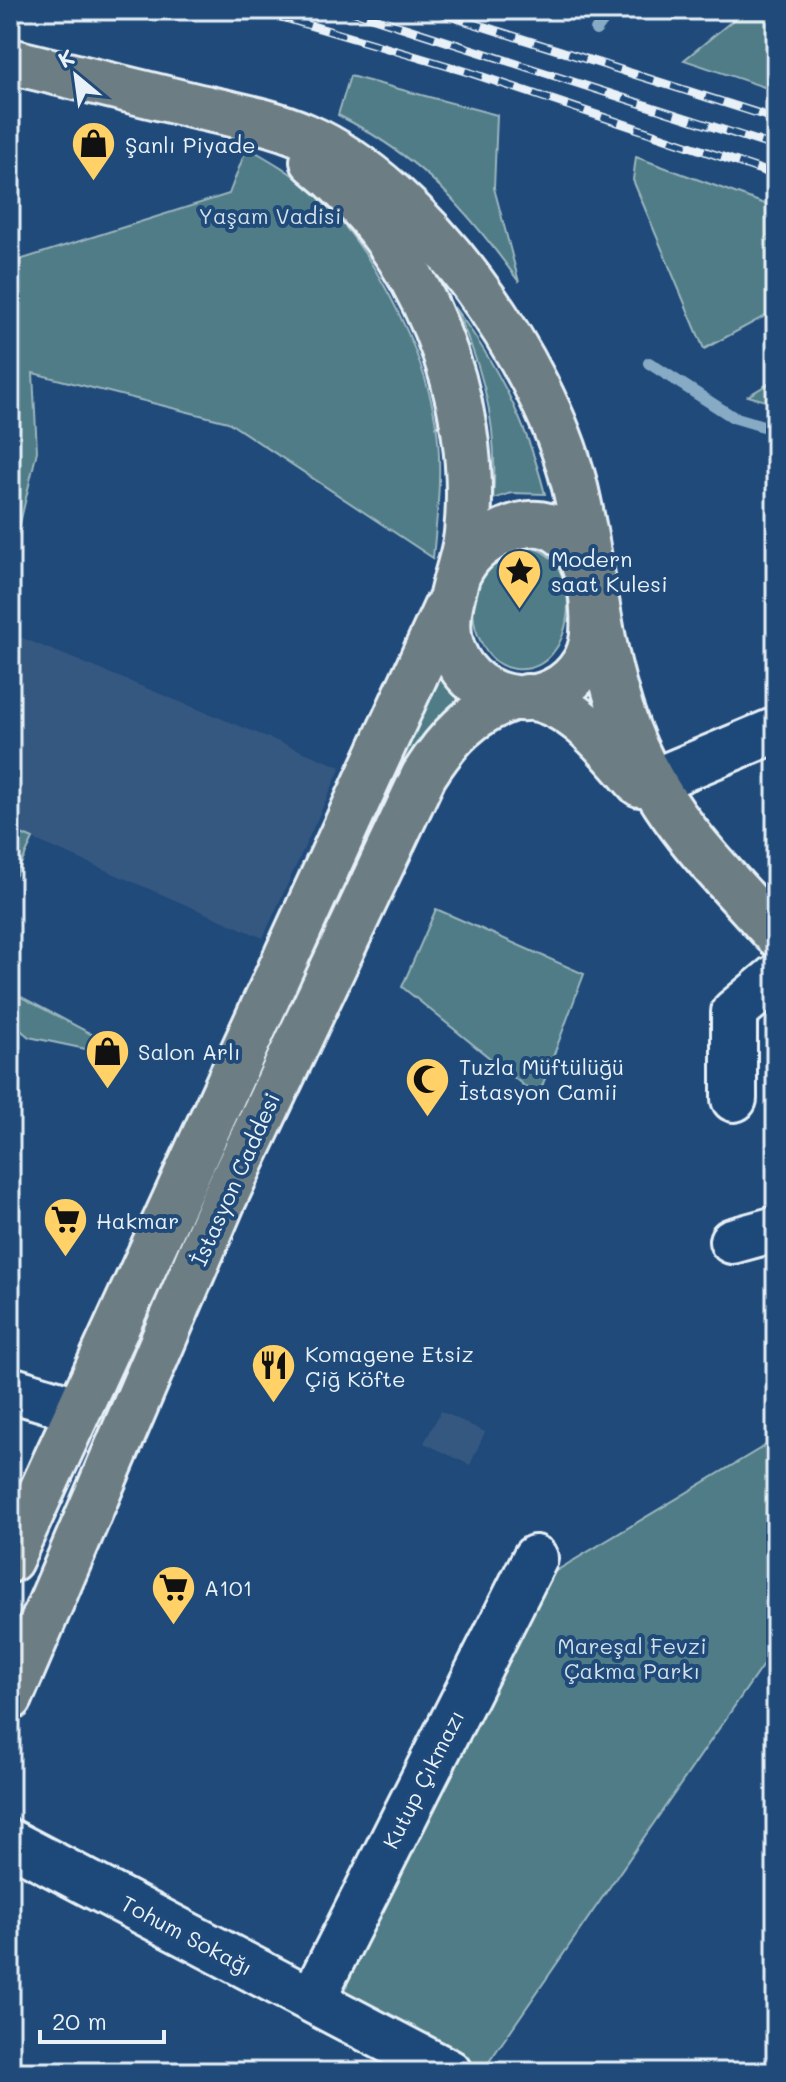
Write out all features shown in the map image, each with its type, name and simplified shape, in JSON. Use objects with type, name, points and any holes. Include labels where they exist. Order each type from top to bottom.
[{"type":"main road","points":[[10,61],[294,131],[347,158],[402,203],[460,269],[514,347],[553,425],[573,481],[593,594],[593,639],[584,664],[564,683],[519,698]]},
{"type":"main road","points":[[232,115],[280,138],[334,179],[382,235],[418,292],[448,361],[466,436],[469,505],[453,588],[450,641],[463,669],[490,694],[552,703],[575,718],[618,759],[776,934]]},
{"type":"main road","points":[[453,588],[481,544],[505,530],[538,524],[551,527],[572,542],[586,565],[617,698],[652,782],[690,839]]},
{"type":"main road","name":"İstasyon Caddesi","points":[[10,1560],[453,588]]},
{"type":"main road","name":"İstasyon Caddesi","points":[[10,1698],[223,1201],[424,775],[468,720],[489,706],[519,698]]},
{"type":"street","points":[[652,782],[776,730]]},
{"type":"street","points":[[734,1099],[734,1012],[776,977]]},
{"type":"street","points":[[732,1241],[776,1229]]},
{"type":"street","points":[[10,1389],[77,1409]]},
{"type":"street","name":"Kutup Çıkmazı","points":[[312,2000],[535,1558]]},
{"type":"street","name":"Tohum Sokağı","points":[[10,1842],[449,2072]]},
{"type":"shaded area","points":[[10,633],[341,767],[263,938],[10,829]]},
{"type":"shaded area","points":[[441,1411],[485,1432],[470,1465],[424,1443]]},
{"type":"green space","points":[[736,10],[776,10],[776,91],[684,60],[732,21]]},
{"type":"green space","points":[[350,76],[497,115],[494,188],[519,282],[480,230],[440,186],[394,149],[338,115]]},
{"type":"green space","name":"Yaşam Vadisi","points":[[247,147],[297,178],[334,213],[374,268],[407,330],[429,394],[438,441],[439,491],[433,558],[228,422],[33,373],[37,451],[10,566],[10,263],[229,194]]},
{"type":"green space","points":[[636,157],[776,208],[776,310],[704,349],[633,180]]},
{"type":"green space","points":[[454,307],[484,350],[509,396],[530,444],[545,494],[511,493],[493,499],[494,449],[487,400],[474,353]]},
{"type":"green space","points":[[776,379],[776,404],[748,396]]},
{"type":"green space","points":[[529,547],[548,556],[560,572],[567,592],[567,615],[562,636],[552,654],[536,666],[515,669],[491,658],[476,628],[473,612],[480,582],[488,570],[513,551]]},
{"type":"green space","points":[[440,675],[463,700],[10,1663],[10,1640]]},
{"type":"green space","points":[[10,829],[33,839],[10,887]]},
{"type":"green space","points":[[436,909],[584,974],[538,1097],[402,987]]},
{"type":"green space","points":[[10,991],[97,1037],[95,1051],[29,1037],[10,1021]]},
{"type":"green space","name":"Mareşal Fevzi Çakma Parkı","points":[[776,1439],[776,1646],[482,2072],[338,1992],[551,1574]]},
{"type":"waterway","points":[[596,30],[611,10]]},
{"type":"waterway","points":[[649,363],[733,417],[776,430]]},
{"type":"railway","points":[[258,10],[468,72],[776,175]]},
{"type":"railway","points":[[349,10],[776,147]]},
{"type":"railway","points":[[431,10],[776,119]]},
{"type":"place","name":"Şanlı Piyade","points":[[94,183]]},
{"type":"place","name":"Modern saat Kulesi","points":[[520,610]]},
{"type":"place","name":"Salon Arlı","points":[[107,1090]]},
{"type":"place","name":"Tuzla Müftülüğü İstasyon Camii","points":[[428,1118]]},
{"type":"place","name":"Hakmar","points":[[65,1259]]},
{"type":"place","name":"Komagene Etsiz Çiğ Köfte","points":[[274,1405]]},
{"type":"place","name":"A101","points":[[173,1626]]}]
